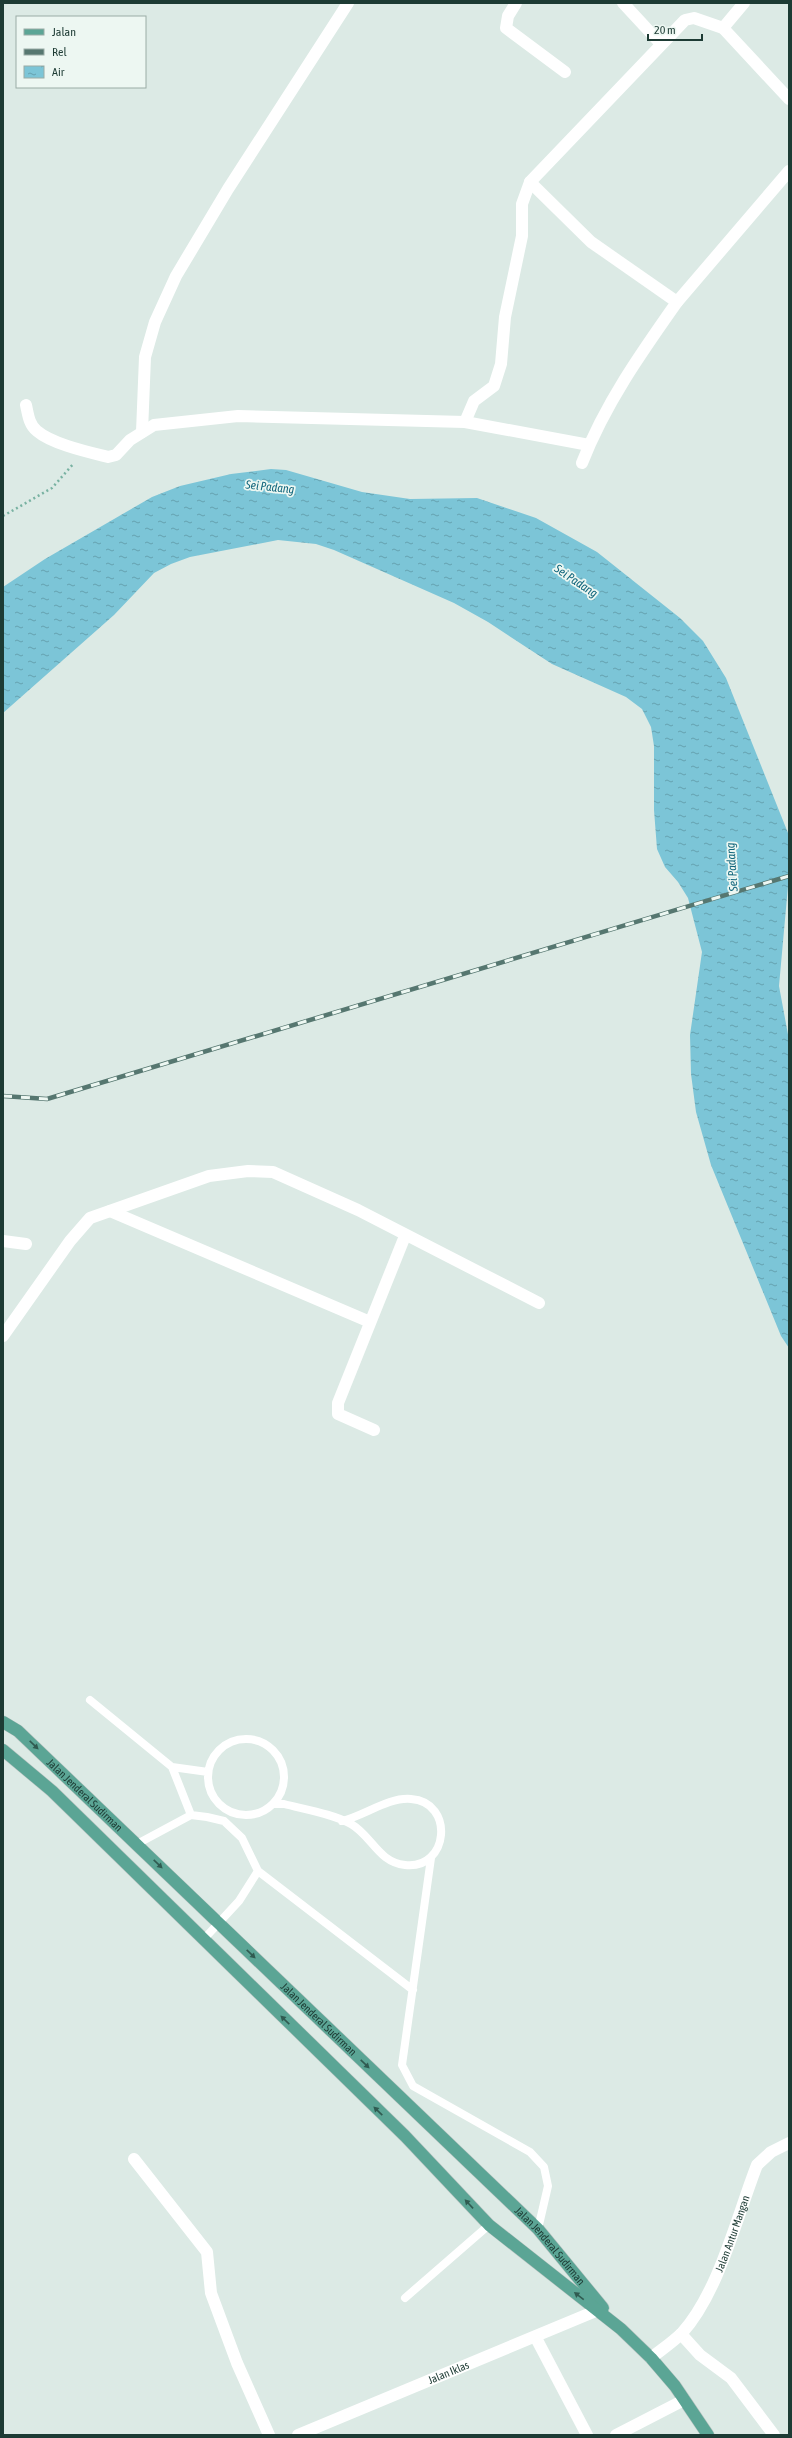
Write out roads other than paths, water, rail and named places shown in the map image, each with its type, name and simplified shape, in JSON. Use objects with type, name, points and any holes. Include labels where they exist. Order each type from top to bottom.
[{"type":"main road","name":"Jalan Jenderal Sudirman","points":[[3,1722],[18,1730],[538,2229],[601,2310]]},
{"type":"main road","name":"Jalan Jenderal Sudirman","points":[[3,1750],[52,1791],[405,2136],[489,2225],[601,2310],[651,2358],[684,2400],[708,2435]]},
{"type":"street","points":[[142,432],[145,357],[156,322],[176,276],[228,189],[348,3]]},
{"type":"street","points":[[516,3],[508,16],[506,28],[565,72]]},
{"type":"street","points":[[623,3],[661,44]]},
{"type":"street","points":[[724,28],[744,3]]},
{"type":"street","points":[[464,422],[474,401],[494,386],[501,364],[505,318],[522,236],[522,204],[530,182],[685,20],[694,18],[724,28],[789,99]]},
{"type":"street","points":[[582,463],[589,445],[629,370],[677,302],[789,171]]},
{"type":"street","points":[[530,182],[591,242],[677,302]]},
{"type":"street","points":[[26,405],[30,423],[36,431],[85,451],[108,457],[116,455],[142,432],[154,425],[238,416],[464,422],[589,445]]},
{"type":"street","points":[[3,1336],[70,1241],[90,1218],[209,1176],[248,1171],[273,1172],[358,1210],[405,1236],[539,1302]]},
{"type":"street","points":[[110,1211],[370,1322]]},
{"type":"street","points":[[374,1430],[338,1414],[338,1403],[405,1236]]},
{"type":"street","points":[[3,1241],[26,1244]]},
{"type":"street","name":"Jalan Antur Mangan","points":[[651,2358],[681,2334],[694,2318],[716,2275],[757,2165],[771,2152],[789,2142]]},
{"type":"street","points":[[134,2159],[207,2252],[211,2293],[237,2363],[269,2435]]},
{"type":"street","name":"Jalan Iklas","points":[[298,2435],[601,2310]]},
{"type":"street","points":[[681,2334],[700,2355],[731,2378],[774,2435]]},
{"type":"street","points":[[536,2338],[587,2435]]},
{"type":"street","points":[[616,2435],[684,2400]]},
{"type":"lane","points":[[90,1700],[172,1767],[191,1815]]},
{"type":"lane","points":[[137,1844],[191,1815],[224,1821],[260,1813],[274,1804],[282,1792],[285,1777],[283,1763],[275,1750],[264,1742],[249,1738],[235,1740],[222,1746],[213,1758],[208,1772],[208,1784],[213,1796],[220,1806],[231,1813],[243,1816]]},
{"type":"lane","points":[[172,1767],[208,1772]]},
{"type":"lane","points":[[342,1821],[356,1817],[394,1801],[411,1799],[424,1803],[435,1812],[442,1825],[440,1843],[431,1858],[402,2065],[413,2086],[530,2152],[544,2167],[548,2186],[538,2229]]},
{"type":"lane","points":[[274,1804],[284,1804],[342,1821],[361,1831],[374,1848],[388,1860],[403,1865],[419,1866],[431,1858]]},
{"type":"lane","points":[[224,1821],[242,1838],[258,1871],[413,1990]]},
{"type":"lane","points":[[203,1940],[239,1901],[258,1871]]},
{"type":"lane","points":[[405,2298],[489,2225]]},
{"type":"water","name":"Sei Padang","points":[[271,469],[286,470],[362,492],[410,499],[477,498],[536,518],[597,552],[680,618],[703,641],[726,678],[788,833],[789,875],[779,986],[789,1040],[789,1348],[781,1336],[711,1165],[696,1112],[691,1074],[690,1035],[702,952],[688,898],[678,882],[665,867],[657,849],[654,810],[654,746],[651,727],[642,709],[626,697],[552,664],[488,622],[454,603],[334,550],[316,544],[278,540],[190,557],[171,564],[154,573],[114,615],[3,713],[3,587],[45,559],[152,497],[180,486],[231,474]]},
{"type":"railway","points":[[3,1096],[47,1099],[789,876]]}]
